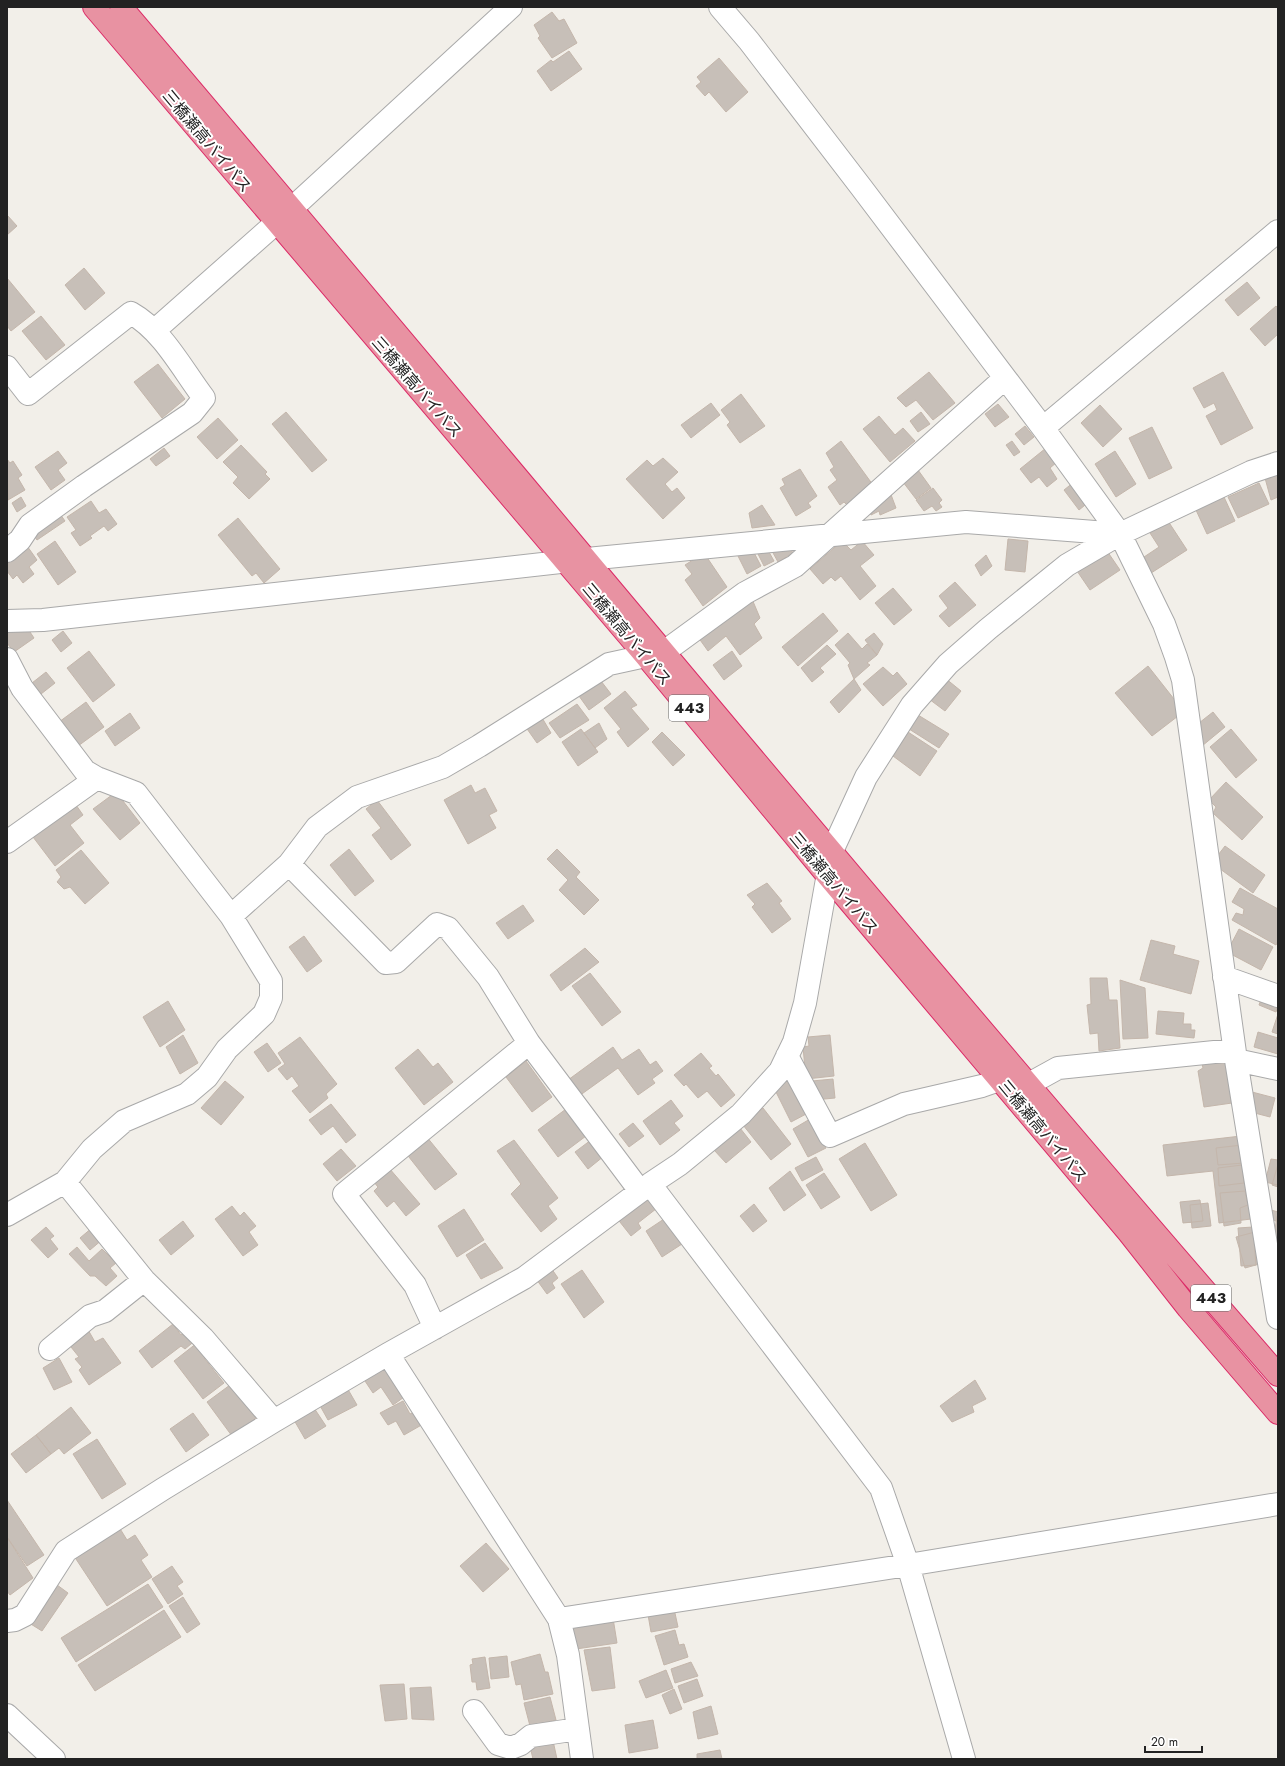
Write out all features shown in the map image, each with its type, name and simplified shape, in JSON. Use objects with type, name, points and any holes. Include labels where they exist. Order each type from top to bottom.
[{"type":"highway","name":"三橋瀬高バイパス","points":[[94,7],[276,223],[577,561]]},
{"type":"highway","name":"三橋瀬高バイパス","points":[[121,7],[292,208],[577,561],[655,654],[832,851],[1016,1079],[1129,1233],[1188,1308],[1278,1413]]},
{"type":"highway","name":"三橋瀬高バイパス","points":[[655,654],[828,876],[1016,1079],[1278,1374]]},
{"type":"street","points":[[155,330],[276,223],[511,7]]},
{"type":"street","points":[[720,7],[767,65],[1043,428],[1120,534],[1164,624],[1183,680],[1235,1055],[1278,1318]]},
{"type":"street","points":[[1043,428],[1278,231]]},
{"type":"street","points":[[7,367],[28,394],[131,313],[142,319],[155,330],[204,398],[192,413],[84,486],[30,525],[20,540],[7,551]]},
{"type":"street","points":[[231,916],[289,864],[317,827],[357,797],[443,766],[479,746],[609,664],[655,654],[745,593],[795,566],[1005,378]]},
{"type":"street","points":[[7,1621],[15,1620],[25,1615],[66,1551],[274,1421],[388,1354],[524,1278],[645,1187],[680,1164],[741,1114],[780,1071],[794,1042],[805,1004],[832,851],[866,777],[912,705],[948,664],[988,629],[1067,565],[1120,534],[1251,472],[1278,463]]},
{"type":"street","points":[[7,621],[51,620],[577,561],[830,534],[966,522],[1120,534]]},
{"type":"street","points":[[7,659],[22,688],[85,771],[98,778],[136,793],[231,916],[271,980],[271,998],[264,1014],[227,1048],[207,1077],[187,1094],[124,1121],[92,1149],[64,1182],[7,1216]]},
{"type":"street","points":[[7,842],[98,778]]},
{"type":"street","points":[[289,864],[386,963],[396,962],[437,924],[448,928],[488,976],[529,1043],[645,1187],[881,1488],[908,1564],[964,1759]]},
{"type":"street","points":[[1224,978],[1278,996]]},
{"type":"street","points":[[435,1328],[415,1285],[344,1194],[529,1043]]},
{"type":"street","points":[[787,1056],[830,1136],[904,1104],[1058,1068],[1235,1055],[1278,1069]]},
{"type":"street","points":[[64,1182],[144,1280],[203,1338],[274,1421]]},
{"type":"street","points":[[50,1349],[90,1316],[105,1311],[144,1280]]},
{"type":"street","points":[[388,1354],[559,1619],[568,1654],[582,1759]]},
{"type":"street","points":[[559,1619],[1278,1504]]},
{"type":"street","points":[[474,1711],[498,1744],[511,1748],[521,1744],[531,1736],[578,1729]]},
{"type":"street","points":[[7,1715],[54,1759]]},
{"type":"building","points":[[552,12],[559,21],[564,19],[577,43],[552,58],[538,38],[540,36],[534,25]]},
{"type":"building","points":[[569,51],[582,69],[551,91],[537,71],[551,60],[553,62]]},
{"type":"building","points":[[719,58],[748,92],[726,112],[709,92],[705,96],[696,86],[701,82],[697,77]]},
{"type":"building","points":[[7,215],[17,226],[7,235]]},
{"type":"building","points":[[84,268],[105,293],[85,310],[65,285]]},
{"type":"building","points":[[7,278],[35,312],[11,331],[7,326]]},
{"type":"building","points":[[1247,282],[1260,298],[1238,316],[1225,300]]},
{"type":"building","points":[[1276,306],[1278,308],[1278,334],[1265,346],[1250,329]]},
{"type":"building","points":[[41,316],[65,345],[46,360],[22,331]]},
{"type":"building","points":[[158,364],[185,399],[162,418],[134,382]]},
{"type":"building","points":[[929,372],[955,403],[933,420],[916,400],[906,407],[897,398]]},
{"type":"building","points":[[1223,372],[1253,428],[1221,445],[1206,416],[1217,410],[1214,403],[1204,408],[1193,388]]},
{"type":"building","points":[[741,394],[765,426],[740,443],[727,425],[730,422],[721,410]]},
{"type":"building","points":[[711,403],[720,415],[691,438],[681,425]]},
{"type":"building","points":[[998,404],[1009,417],[995,427],[985,414]]},
{"type":"building","points":[[1100,405],[1122,429],[1103,447],[1081,423]]},
{"type":"building","points":[[286,412],[327,460],[312,472],[272,424]]},
{"type":"building","points":[[921,412],[930,424],[918,432],[910,421]]},
{"type":"building","points":[[879,416],[895,435],[903,428],[915,441],[890,462],[863,429]]},
{"type":"building","points":[[218,418],[238,440],[217,459],[197,437]]},
{"type":"building","points":[[1025,426],[1034,437],[1024,445],[1015,434]]},
{"type":"building","points":[[1152,427],[1172,468],[1149,479],[1129,438]]},
{"type":"building","points":[[841,441],[873,485],[847,505],[844,502],[840,505],[828,487],[837,480],[830,470],[834,467],[826,453]]},
{"type":"building","points":[[1012,441],[1020,452],[1014,456],[1006,445]]},
{"type":"building","points":[[241,445],[267,472],[265,474],[270,479],[249,499],[233,483],[238,477],[223,462]]},
{"type":"building","points":[[164,448],[170,456],[156,466],[150,459]]},
{"type":"building","points":[[1046,448],[1057,462],[1050,468],[1057,479],[1047,487],[1039,477],[1031,483],[1020,469]]},
{"type":"building","points":[[58,451],[67,463],[58,470],[65,480],[51,490],[35,467]]},
{"type":"building","points":[[1115,451],[1136,484],[1116,497],[1095,464]]},
{"type":"building","points":[[663,458],[678,472],[665,484],[672,492],[677,488],[685,498],[663,519],[626,479],[647,460],[653,466]]},
{"type":"building","points":[[7,459],[10,463],[13,461],[22,475],[18,478],[25,490],[8,500]]},
{"type":"building","points":[[800,469],[817,496],[808,503],[811,507],[796,516],[780,488],[785,485],[782,479]]},
{"type":"building","points":[[918,470],[931,488],[916,499],[903,482]]},
{"type":"building","points":[[1278,475],[1278,497],[1271,500],[1265,478]]},
{"type":"building","points":[[1074,482],[1090,501],[1079,510],[1064,490]]},
{"type":"building","points":[[1259,483],[1269,504],[1238,518],[1228,497]]},
{"type":"building","points":[[933,488],[942,500],[939,503],[942,507],[936,511],[932,506],[924,511],[916,500]]},
{"type":"building","points":[[890,492],[896,508],[880,515],[879,511],[871,515],[868,506]]},
{"type":"building","points":[[21,497],[26,506],[17,512],[12,503]]},
{"type":"building","points":[[1224,497],[1235,521],[1207,534],[1196,510]]},
{"type":"building","points":[[91,501],[99,513],[106,509],[117,524],[108,531],[104,526],[90,536],[92,538],[80,546],[71,533],[76,530],[67,517]]},
{"type":"building","points":[[762,505],[775,525],[752,528],[749,513]]},
{"type":"building","points":[[58,511],[65,521],[37,540],[30,530]]},
{"type":"building","points":[[238,518],[280,569],[264,583],[256,573],[252,576],[218,535]]},
{"type":"building","points":[[1168,521],[1187,550],[1148,575],[1138,561],[1159,547],[1150,533]]},
{"type":"building","points":[[1008,539],[1028,541],[1025,572],[1005,570]]},
{"type":"building","points":[[766,540],[785,540],[793,553],[778,562]]},
{"type":"building","points":[[55,541],[76,572],[58,585],[37,554]]},
{"type":"building","points":[[842,541],[851,550],[862,541],[874,555],[860,566],[876,586],[860,600],[841,576],[835,581],[831,577],[823,584],[810,569]]},
{"type":"building","points":[[25,543],[37,560],[29,567],[34,574],[23,583],[17,575],[13,579],[7,571],[7,555]]},
{"type":"building","points":[[764,543],[774,561],[764,566],[755,548]]},
{"type":"building","points":[[750,545],[761,566],[747,574],[736,552]]},
{"type":"building","points":[[1105,548],[1120,570],[1090,590],[1075,568]]},
{"type":"building","points":[[704,553],[727,587],[703,606],[685,580],[692,574],[685,565]]},
{"type":"building","points":[[986,555],[992,566],[981,576],[975,565]]},
{"type":"building","points":[[955,582],[976,605],[949,627],[939,616],[948,608],[939,596]]},
{"type":"building","points":[[893,588],[912,610],[894,625],[875,603]]},
{"type":"building","points":[[752,599],[760,618],[754,624],[762,638],[740,655],[726,636],[708,651],[698,637]]},
{"type":"building","points":[[823,613],[838,631],[798,666],[782,647]]},
{"type":"building","points":[[26,626],[34,638],[14,652],[7,643],[7,627]]},
{"type":"building","points":[[63,631],[72,643],[61,652],[52,640]]},
{"type":"building","points":[[848,633],[862,649],[867,644],[877,655],[867,663],[870,665],[854,679],[848,665],[850,663],[835,645]]},
{"type":"building","points":[[874,633],[883,644],[877,655],[865,640]]},
{"type":"building","points":[[827,645],[836,654],[820,668],[824,672],[812,682],[801,668]]},
{"type":"building","points":[[89,651],[115,685],[93,702],[67,668]]},
{"type":"building","points":[[732,651],[742,666],[724,680],[713,665]]},
{"type":"building","points":[[1148,666],[1174,699],[1182,713],[1152,736],[1115,693]]},
{"type":"building","points":[[883,667],[893,676],[897,672],[907,684],[883,706],[863,684]]},
{"type":"building","points":[[46,672],[55,683],[41,694],[32,683]]},
{"type":"building","points":[[945,678],[961,691],[945,711],[929,699]]},
{"type":"building","points":[[854,679],[861,690],[839,713],[830,702]]},
{"type":"building","points":[[601,681],[611,694],[589,710],[579,696]]},
{"type":"building","points":[[625,691],[637,705],[631,708],[649,729],[628,747],[617,732],[621,729],[604,708]]},
{"type":"building","points":[[86,702],[104,727],[78,746],[59,722]]},
{"type":"building","points":[[577,704],[589,720],[560,738],[549,723]]},
{"type":"building","points":[[1213,712],[1225,727],[1202,746],[1199,723]]},
{"type":"building","points":[[130,713],[140,728],[115,746],[105,731]]},
{"type":"building","points":[[918,715],[949,734],[939,748],[909,729]]},
{"type":"building","points":[[541,716],[551,733],[537,743],[525,726]]},
{"type":"building","points":[[599,723],[607,739],[595,748],[584,733]]},
{"type":"building","points":[[581,729],[598,752],[578,766],[562,742]]},
{"type":"building","points":[[1231,729],[1257,760],[1236,778],[1210,747]]},
{"type":"building","points":[[662,732],[685,755],[673,766],[652,742]]},
{"type":"building","points":[[908,732],[937,751],[920,776],[893,756]]},
{"type":"building","points":[[1226,782],[1263,817],[1242,840],[1213,813],[1216,807],[1209,800]]},
{"type":"building","points":[[471,785],[475,793],[485,788],[497,811],[489,815],[496,828],[468,844],[444,800]]},
{"type":"building","points":[[116,792],[140,823],[120,840],[93,809]]},
{"type":"building","points":[[377,800],[411,845],[391,860],[372,835],[381,828],[366,809]]},
{"type":"building","points":[[76,805],[83,815],[70,825],[84,843],[55,866],[30,833]]},
{"type":"building","points":[[1225,846],[1265,875],[1253,893],[1212,863]]},
{"type":"building","points":[[349,849],[374,881],[355,896],[330,865]]},
{"type":"building","points":[[557,849],[580,872],[576,877],[599,900],[584,915],[559,890],[568,880],[547,859]]},
{"type":"building","points":[[81,850],[109,883],[85,904],[70,887],[64,889],[57,882],[61,877],[56,870]]},
{"type":"building","points":[[767,883],[782,901],[779,903],[791,919],[772,933],[752,907],[755,904],[747,895]]},
{"type":"building","points":[[1240,888],[1278,909],[1278,941],[1276,945],[1232,920],[1236,913],[1243,915],[1244,909],[1232,902]]},
{"type":"building","points":[[523,905],[534,921],[508,939],[496,923]]},
{"type":"building","points":[[1239,929],[1273,947],[1261,970],[1227,952]]},
{"type":"building","points":[[304,936],[322,961],[307,972],[289,947]]},
{"type":"building","points":[[1151,940],[1175,946],[1173,954],[1199,961],[1191,994],[1140,980]]},
{"type":"building","points":[[585,948],[599,962],[561,991],[550,975]]},
{"type":"building","points":[[590,973],[621,1012],[602,1026],[572,986]]},
{"type":"building","points":[[1090,978],[1107,978],[1109,1000],[1117,1000],[1120,1048],[1099,1051],[1098,1033],[1090,1034],[1087,1005],[1091,1004]]},
{"type":"building","points":[[1120,980],[1145,988],[1148,1038],[1123,1039]]},
{"type":"building","points":[[1263,994],[1278,1006],[1276,1012],[1259,1005]]},
{"type":"building","points":[[168,1001],[185,1030],[160,1047],[143,1017]]},
{"type":"building","points":[[1158,1011],[1184,1013],[1183,1024],[1191,1024],[1191,1030],[1195,1030],[1194,1038],[1156,1034]]},
{"type":"building","points":[[1278,1014],[1278,1034],[1272,1032]]},
{"type":"building","points":[[1258,1032],[1278,1038],[1278,1054],[1254,1047]]},
{"type":"building","points":[[183,1035],[198,1063],[180,1074],[166,1047]]},
{"type":"building","points":[[830,1035],[834,1076],[806,1079],[803,1047],[809,1046],[808,1037]]},
{"type":"building","points":[[300,1037],[337,1084],[326,1094],[328,1098],[310,1113],[292,1091],[299,1086],[292,1076],[287,1080],[278,1069],[285,1064],[278,1053]]},
{"type":"building","points":[[267,1043],[281,1063],[268,1072],[254,1052]]},
{"type":"building","points":[[613,1047],[622,1060],[639,1049],[650,1065],[656,1061],[663,1071],[652,1079],[655,1083],[638,1095],[618,1068],[579,1096],[568,1080]]},
{"type":"building","points":[[418,1049],[433,1067],[438,1063],[453,1082],[424,1105],[395,1068]]},
{"type":"building","points":[[701,1053],[712,1066],[709,1068],[716,1076],[718,1074],[735,1095],[721,1107],[707,1091],[698,1098],[686,1084],[684,1086],[674,1075]]},
{"type":"building","points":[[1231,1056],[1239,1102],[1204,1107],[1198,1071],[1203,1068],[1201,1060]]},
{"type":"building","points":[[526,1061],[552,1097],[532,1112],[506,1077]]},
{"type":"building","points":[[790,1077],[808,1113],[791,1122],[773,1086]]},
{"type":"building","points":[[833,1079],[835,1098],[814,1100],[812,1081]]},
{"type":"building","points":[[225,1081],[244,1097],[221,1125],[201,1108]]},
{"type":"building","points":[[1252,1092],[1275,1098],[1270,1117],[1247,1111]]},
{"type":"building","points":[[671,1100],[683,1116],[674,1123],[680,1130],[660,1145],[643,1121]]},
{"type":"building","points":[[331,1104],[356,1135],[346,1143],[333,1126],[321,1135],[309,1120]]},
{"type":"building","points":[[763,1108],[791,1144],[771,1160],[743,1125]]},
{"type":"building","points":[[566,1109],[586,1136],[558,1157],[538,1130]]},
{"type":"building","points":[[810,1119],[826,1148],[808,1157],[793,1129]]},
{"type":"building","points":[[633,1123],[644,1136],[629,1147],[619,1134]]},
{"type":"building","points":[[740,1128],[751,1142],[726,1163],[714,1150]]},
{"type":"building","points":[[426,1136],[457,1174],[435,1190],[405,1152]]},
{"type":"building","points":[[1241,1136],[1251,1219],[1219,1223],[1213,1171],[1167,1176],[1163,1145]]},
{"type":"building","points":[[514,1140],[558,1198],[548,1206],[557,1219],[541,1232],[511,1194],[521,1184],[497,1151]]},
{"type":"building","points":[[591,1140],[604,1156],[588,1169],[575,1152]]},
{"type":"building","points":[[865,1143],[897,1195],[871,1211],[839,1159]]},
{"type":"building","points":[[1242,1145],[1244,1163],[1218,1165],[1216,1148]]},
{"type":"building","points":[[341,1149],[356,1166],[337,1181],[323,1164]]},
{"type":"building","points":[[816,1157],[823,1170],[802,1181],[795,1168]]},
{"type":"building","points":[[1271,1159],[1278,1160],[1278,1185],[1265,1182]]},
{"type":"building","points":[[1278,1164],[1278,1187],[1272,1185]]},
{"type":"building","points":[[1242,1165],[1244,1183],[1219,1186],[1218,1168]]},
{"type":"building","points":[[389,1168],[420,1204],[406,1216],[394,1201],[387,1207],[374,1191],[378,1187],[373,1181]]},
{"type":"building","points":[[790,1171],[806,1195],[784,1211],[769,1188]]},
{"type":"building","points":[[824,1173],[840,1197],[821,1209],[806,1185]]},
{"type":"building","points":[[649,1191],[661,1205],[638,1223],[641,1228],[631,1236],[616,1217]]},
{"type":"building","points":[[1245,1191],[1248,1205],[1240,1208],[1241,1223],[1224,1226],[1220,1193]]},
{"type":"building","points":[[1200,1200],[1203,1221],[1183,1223],[1180,1202]]},
{"type":"building","points":[[1208,1203],[1211,1226],[1192,1228],[1190,1205]]},
{"type":"building","points":[[754,1204],[767,1221],[753,1232],[740,1216]]},
{"type":"building","points":[[232,1206],[240,1216],[244,1212],[256,1226],[249,1232],[258,1245],[243,1256],[215,1219]]},
{"type":"building","points":[[464,1209],[484,1240],[457,1257],[438,1226]]},
{"type":"building","points":[[1271,1210],[1278,1212],[1278,1222],[1269,1218]]},
{"type":"building","points":[[1278,1216],[1278,1265],[1270,1264]]},
{"type":"building","points":[[664,1219],[682,1244],[662,1257],[646,1231]]},
{"type":"building","points":[[183,1221],[194,1236],[171,1255],[159,1240]]},
{"type":"building","points":[[46,1227],[54,1236],[50,1239],[58,1249],[48,1258],[31,1240]]},
{"type":"building","points":[[93,1227],[103,1239],[90,1250],[80,1238]]},
{"type":"building","points":[[1253,1227],[1256,1265],[1241,1266],[1238,1228]]},
{"type":"building","points":[[1255,1232],[1263,1263],[1245,1268],[1236,1237]]},
{"type":"building","points":[[485,1243],[503,1268],[481,1279],[466,1255]]},
{"type":"building","points":[[77,1247],[89,1261],[102,1249],[116,1263],[110,1268],[117,1276],[106,1286],[95,1276],[90,1276],[69,1254]]},
{"type":"building","points":[[549,1265],[558,1278],[552,1283],[555,1288],[547,1294],[534,1276]]},
{"type":"building","points":[[582,1270],[604,1302],[584,1318],[561,1284]]},
{"type":"building","points":[[173,1324],[181,1335],[189,1329],[197,1339],[185,1349],[181,1346],[152,1368],[139,1351]]},
{"type":"building","points":[[87,1328],[95,1342],[103,1338],[121,1363],[89,1385],[79,1370],[82,1367],[75,1359],[79,1357],[67,1342]]},
{"type":"building","points":[[197,1343],[208,1355],[204,1358],[224,1383],[203,1399],[174,1361]]},
{"type":"building","points":[[59,1358],[72,1382],[54,1390],[43,1368]]},
{"type":"building","points":[[386,1363],[407,1395],[393,1405],[381,1387],[373,1393],[363,1378]]},
{"type":"building","points":[[975,1380],[986,1399],[972,1406],[974,1412],[952,1422],[940,1406]]},
{"type":"building","points":[[230,1385],[256,1418],[232,1436],[207,1402]]},
{"type":"building","points":[[346,1386],[357,1405],[328,1420],[318,1402]]},
{"type":"building","points":[[403,1401],[410,1414],[418,1410],[425,1423],[404,1435],[396,1421],[388,1425],[380,1413]]},
{"type":"building","points":[[71,1407],[91,1433],[64,1454],[59,1448],[51,1454],[36,1435]]},
{"type":"building","points":[[314,1408],[326,1426],[305,1439],[294,1420]]},
{"type":"building","points":[[193,1413],[209,1435],[186,1452],[170,1429]]},
{"type":"building","points":[[36,1435],[51,1454],[26,1473],[11,1454]]},
{"type":"building","points":[[97,1439],[126,1484],[102,1499],[73,1454]]},
{"type":"building","points":[[7,1500],[44,1555],[27,1566],[7,1537]]},
{"type":"building","points":[[119,1527],[127,1540],[135,1535],[148,1555],[141,1560],[152,1577],[107,1606],[74,1556]]},
{"type":"building","points":[[7,1537],[33,1578],[10,1595],[7,1591]]},
{"type":"building","points":[[486,1543],[509,1569],[483,1592],[460,1566]]},
{"type":"building","points":[[172,1566],[183,1582],[177,1586],[183,1594],[168,1604],[152,1579]]},
{"type":"building","points":[[53,1582],[68,1593],[42,1631],[26,1621]]},
{"type":"building","points":[[148,1584],[163,1607],[76,1662],[61,1638]]},
{"type":"building","points":[[183,1597],[200,1624],[187,1633],[169,1606]]},
{"type":"building","points":[[673,1604],[678,1627],[651,1632],[647,1609]]},
{"type":"building","points":[[164,1610],[181,1637],[95,1691],[78,1665]]},
{"type":"building","points":[[613,1618],[617,1643],[576,1649],[571,1622]]},
{"type":"building","points":[[675,1630],[679,1645],[684,1644],[688,1657],[664,1665],[655,1636]]},
{"type":"building","points":[[610,1647],[615,1688],[592,1691],[584,1650]]},
{"type":"building","points":[[540,1654],[545,1672],[548,1672],[553,1694],[524,1700],[521,1684],[516,1685],[511,1662]]},
{"type":"building","points":[[507,1656],[509,1677],[491,1679],[489,1658]]},
{"type":"building","points":[[485,1657],[490,1688],[477,1690],[476,1682],[472,1682],[470,1665],[473,1664],[472,1659]]},
{"type":"building","points":[[691,1662],[698,1676],[675,1683],[671,1669]]},
{"type":"building","points":[[666,1670],[673,1688],[646,1698],[639,1681]]},
{"type":"building","points":[[697,1679],[703,1696],[684,1703],[678,1686]]},
{"type":"building","points":[[404,1684],[407,1719],[385,1721],[380,1685]]},
{"type":"building","points":[[431,1687],[434,1720],[412,1719],[410,1688]]},
{"type":"building","points":[[674,1689],[682,1709],[670,1714],[662,1695]]},
{"type":"building","points":[[550,1697],[556,1720],[530,1726],[524,1703]]},
{"type":"building","points":[[711,1706],[718,1734],[698,1739],[693,1712]]},
{"type":"building","points":[[653,1720],[658,1748],[629,1753],[625,1725]]},
{"type":"building","points":[[552,1736],[557,1759],[533,1759],[529,1742]]},
{"type":"building","points":[[720,1750],[722,1759],[697,1759],[697,1754]]}]
